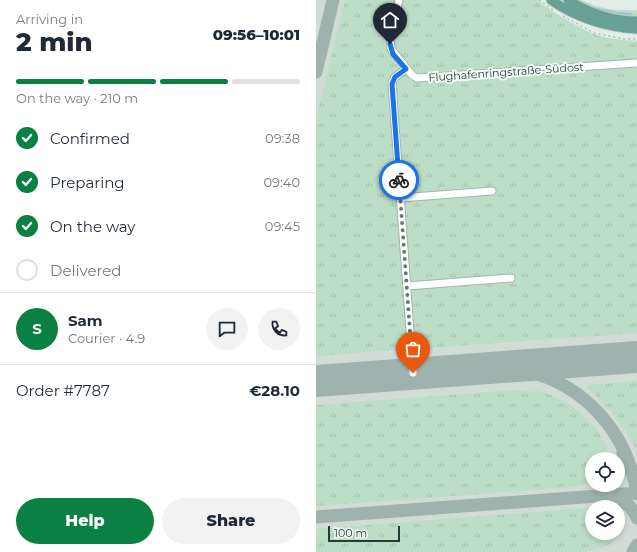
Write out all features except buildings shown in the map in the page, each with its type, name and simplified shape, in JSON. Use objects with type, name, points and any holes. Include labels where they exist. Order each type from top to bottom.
[{"type":"main road","points":[[551,0],[578,16],[591,21],[615,27],[637,30]]},
{"type":"main road","points":[[568,0],[582,8],[606,17],[637,21]]},
{"type":"lane","name":"Flughafenringstraße-Südost","points":[[399,0],[390,44],[393,54],[412,75],[423,78],[637,63]]},
{"type":"lane","points":[[406,69],[395,77],[392,84],[413,373]]},
{"type":"lane","points":[[400,198],[492,191]]},
{"type":"lane","points":[[407,286],[511,278]]},
{"type":"shaded area","points":[[316,0],[403,0],[637,59],[637,552],[316,552]]},
{"type":"green space","points":[[345,0],[398,0],[389,38],[401,66],[400,71],[393,77],[410,349],[316,356],[316,120]]},
{"type":"green space","points":[[401,0],[537,0],[564,18],[594,34],[621,40],[637,41],[637,61],[418,76],[394,53],[392,38]]},
{"type":"green space","points":[[575,0],[584,1],[606,8],[637,10],[637,18],[617,16],[595,11]]},
{"type":"green space","points":[[637,64],[637,333],[413,349],[409,288],[443,284],[447,287],[513,282],[512,277],[412,284],[407,281],[393,85],[395,79],[404,73],[436,79],[459,79],[467,77]]},
{"type":"green space","points":[[637,381],[637,450],[615,416],[602,401],[586,387],[589,387],[589,385]]},
{"type":"green space","points":[[515,390],[534,392],[535,390],[565,402],[582,414],[596,429],[608,452],[585,452],[585,483],[575,487],[316,506],[316,405]]},
{"type":"green space","points":[[585,508],[585,540],[616,540],[609,545],[586,552],[316,552],[316,529]]},
{"type":"waterway","points":[[578,0],[587,5]]},
{"type":"waterway","points":[[593,8],[632,14]]},
{"type":"taxiway","points":[[316,72],[333,0]]},
{"type":"taxiway","points":[[619,358],[637,358]]},
{"type":"taxiway","points":[[492,367],[526,371],[548,378],[585,400],[601,415],[614,432],[624,451],[632,472],[637,494]]},
{"type":"taxiway","points":[[316,517],[637,493]]},
{"type":"taxiway","points":[[611,497],[619,499],[627,504],[633,510],[637,518]]},
{"type":"taxiway","points":[[633,552],[637,545]]},
{"type":"runway","points":[[316,381],[637,357]]},
{"type":"way so far","points":[[399,180],[413,373]]},
{"type":"route","points":[[390,44],[393,54],[406,69],[392,80],[399,180]]}]
